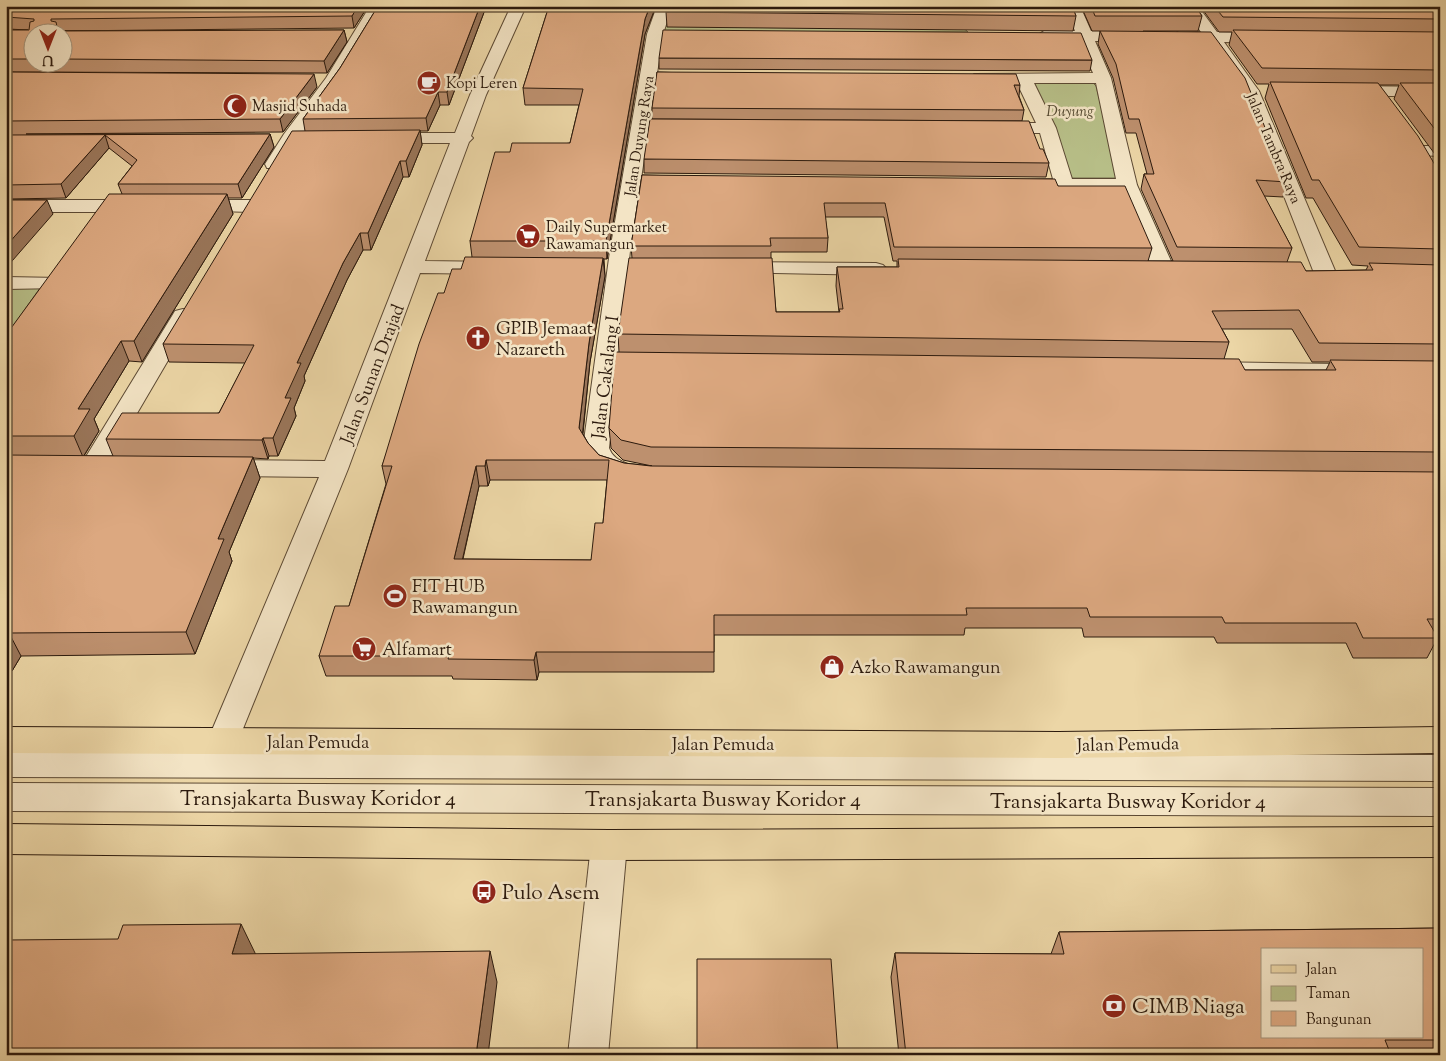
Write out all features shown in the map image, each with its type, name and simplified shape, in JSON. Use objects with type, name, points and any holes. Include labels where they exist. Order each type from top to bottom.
[{"type":"main road","name":"Jalan Pemuda","points":[[6,740],[1059,745],[1440,740]]},
{"type":"main road","points":[[6,839],[609,845],[1440,842]]},
{"type":"street","points":[[6,206],[165,206],[253,199],[290,138],[333,80],[378,6]]},
{"type":"street","name":"Jalan Sunan Drajad","points":[[223,742],[335,469],[464,138],[478,95],[519,6]]},
{"type":"street","points":[[1072,6],[1102,78],[1127,184],[1164,270]]},
{"type":"street","name":"Jalan Tambra Raya","points":[[1190,6],[1251,91],[1325,273]]},
{"type":"street","points":[[665,7],[684,8]]},
{"type":"street","name":"Jalan Duyung Raya","points":[[618,268],[655,34],[665,7]]},
{"type":"street","points":[[655,34],[675,34]]},
{"type":"street","points":[[340,35],[360,35]]},
{"type":"street","points":[[1028,36],[1282,38]]},
{"type":"street","points":[[648,76],[668,76]]},
{"type":"street","points":[[964,78],[1102,78]]},
{"type":"street","points":[[1023,78],[1047,128],[1064,184]]},
{"type":"street","points":[[313,79],[333,80]]},
{"type":"street","points":[[1251,91],[1270,91]]},
{"type":"street","points":[[1328,91],[1382,98],[1440,92]]},
{"type":"street","points":[[641,126],[661,126]]},
{"type":"street","points":[[978,128],[1047,128]]},
{"type":"street","points":[[1411,136],[1431,156]]},
{"type":"street","points":[[367,138],[464,138]]},
{"type":"street","points":[[632,181],[652,181]]},
{"type":"street","points":[[1005,184],[1127,184]]},
{"type":"street","points":[[92,229],[109,206]]},
{"type":"street","points":[[413,267],[519,268]]},
{"type":"street","name":"Jalan Cakalang I","points":[[618,268],[614,362],[596,448],[599,457],[608,467],[624,473],[652,476]]},
{"type":"street","points":[[718,268],[896,269]]},
{"type":"street","points":[[6,283],[52,284]]},
{"type":"street","points":[[121,468],[82,468],[194,299]]},
{"type":"street","points":[[1181,369],[1360,371]]},
{"type":"street","points":[[200,468],[335,469]]},
{"type":"street","name":"Transjakarta Busway Koridor 4","points":[[6,764],[1440,768]]},
{"type":"street","name":"Transjakarta Busway Koridor 4","points":[[6,797],[1440,802]]},
{"type":"street","points":[[588,1055],[609,845]]},
{"type":"green space","points":[[658,12],[960,25],[968,32],[656,32]]},
{"type":"green space","name":"Duyung","points":[[1027,80],[1091,81],[1096,86],[1119,178],[1061,178]]},
{"type":"green space","points":[[40,288],[6,336],[6,289]]},
{"type":"building","points":[[17,6],[358,6],[352,16],[51,19],[51,21],[56,22],[30,22],[34,21],[34,19],[6,17]]},
{"type":"building","points":[[378,6],[480,6],[447,92],[438,92],[426,118],[303,119],[340,68]]},
{"type":"building","points":[[549,6],[650,6],[645,19],[606,241],[470,241],[495,152],[510,152],[512,143],[570,143],[583,89],[523,88]]},
{"type":"building","points":[[668,6],[787,6],[849,10],[854,6],[1072,6],[1076,16],[666,12]]},
{"type":"building","points":[[1091,6],[1195,6],[1202,16],[1095,16]]},
{"type":"building","points":[[1214,6],[1440,6],[1440,19],[1223,17]]},
{"type":"building","points":[[6,30],[22,30],[22,59],[6,59]]},
{"type":"building","points":[[344,30],[324,61],[72,59],[72,31]]},
{"type":"building","points":[[663,30],[1081,33],[1092,60],[659,58]]},
{"type":"building","points":[[1233,30],[1440,32],[1440,70],[1262,68]]},
{"type":"building","points":[[1100,31],[1211,32],[1245,78],[1287,182],[1256,180],[1292,248],[1177,247],[1144,174],[1154,174],[1139,119],[1129,119],[1116,64]]},
{"type":"building","points":[[6,72],[314,74],[280,119],[6,121]]},
{"type":"building","points":[[657,72],[1016,74],[1020,85],[1014,85],[1024,110],[652,108]]},
{"type":"building","points":[[1270,82],[1378,83],[1418,136],[1438,170],[1440,170],[1440,249],[1359,247],[1319,180],[1312,180]]},
{"type":"building","points":[[1400,83],[1440,83],[1440,136]]},
{"type":"building","points":[[650,119],[1029,121],[1040,149],[1043,149],[1049,163],[644,159]]},
{"type":"building","points":[[420,130],[406,161],[400,161],[368,233],[360,233],[343,263],[297,363],[301,363],[285,398],[291,398],[273,438],[263,438],[262,440],[106,439],[122,413],[219,413],[254,345],[163,344],[292,131]]},
{"type":"building","points":[[270,134],[238,184],[118,184],[137,160],[105,135],[61,184],[6,185],[6,135]]},
{"type":"building","points":[[642,175],[1055,179],[1058,186],[1125,186],[1152,248],[894,247],[885,203],[824,203],[828,238],[770,238],[771,246],[631,246]]},
{"type":"building","points":[[109,194],[227,194],[134,341],[121,341],[78,409],[90,409],[74,436],[6,436],[6,335]]},
{"type":"building","points":[[6,200],[47,200],[6,246]]},
{"type":"building","points":[[465,257],[603,258],[589,343],[579,428],[588,443],[599,455],[624,463],[651,466],[1440,472],[1440,619],[1427,619],[1438,638],[1363,638],[1356,623],[1225,623],[1222,617],[1090,617],[1087,608],[966,608],[967,615],[714,615],[714,652],[536,652],[534,660],[448,659],[449,656],[319,656],[335,606],[349,606],[392,466],[382,466],[419,344],[438,293],[444,293],[452,269],[461,269]],"holes":[[[486,460],[609,460],[603,523],[595,523],[591,560],[454,559],[476,466],[485,466]]]},
{"type":"building","points":[[629,258],[772,258],[776,312],[840,312],[839,309],[843,309],[837,267],[899,267],[898,259],[1301,262],[1306,271],[1373,270],[1369,263],[1440,265],[1440,344],[1319,343],[1299,310],[1212,311],[1229,342],[618,334]]},
{"type":"building","points":[[615,352],[1239,359],[1245,370],[1336,370],[1330,360],[1440,361],[1440,452],[651,447],[621,440],[609,428]]},
{"type":"building","points":[[6,455],[253,457],[218,539],[224,539],[186,632],[9,633],[6,638]]},
{"type":"building","points":[[241,924],[232,954],[490,951],[476,1055],[6,1055],[6,940],[118,939],[123,925]]},
{"type":"building","points":[[1440,928],[1440,1040],[1385,1040],[1391,1055],[906,1055],[895,953],[1064,954],[1059,932]]},
{"type":"building","points":[[697,959],[831,959],[838,1055],[697,1055]]},
{"type":"place","name":"Kopi Leren","points":[[429,83]]},
{"type":"place","name":"Masjid Suhada","points":[[235,106]]},
{"type":"place","name":"Daily Supermarket Rawamangun","points":[[528,236]]},
{"type":"place","name":"GPIB Jemaat Nazareth","points":[[478,338]]},
{"type":"place","name":"FIT HUB Rawamangun","points":[[395,596]]},
{"type":"place","name":"Alfamart","points":[[364,649]]},
{"type":"place","name":"Azko Rawamangun","points":[[832,667]]},
{"type":"place","name":"Pulo Asem","points":[[484,892]]},
{"type":"place","name":"CIMB Niaga","points":[[1114,1006]]}]
